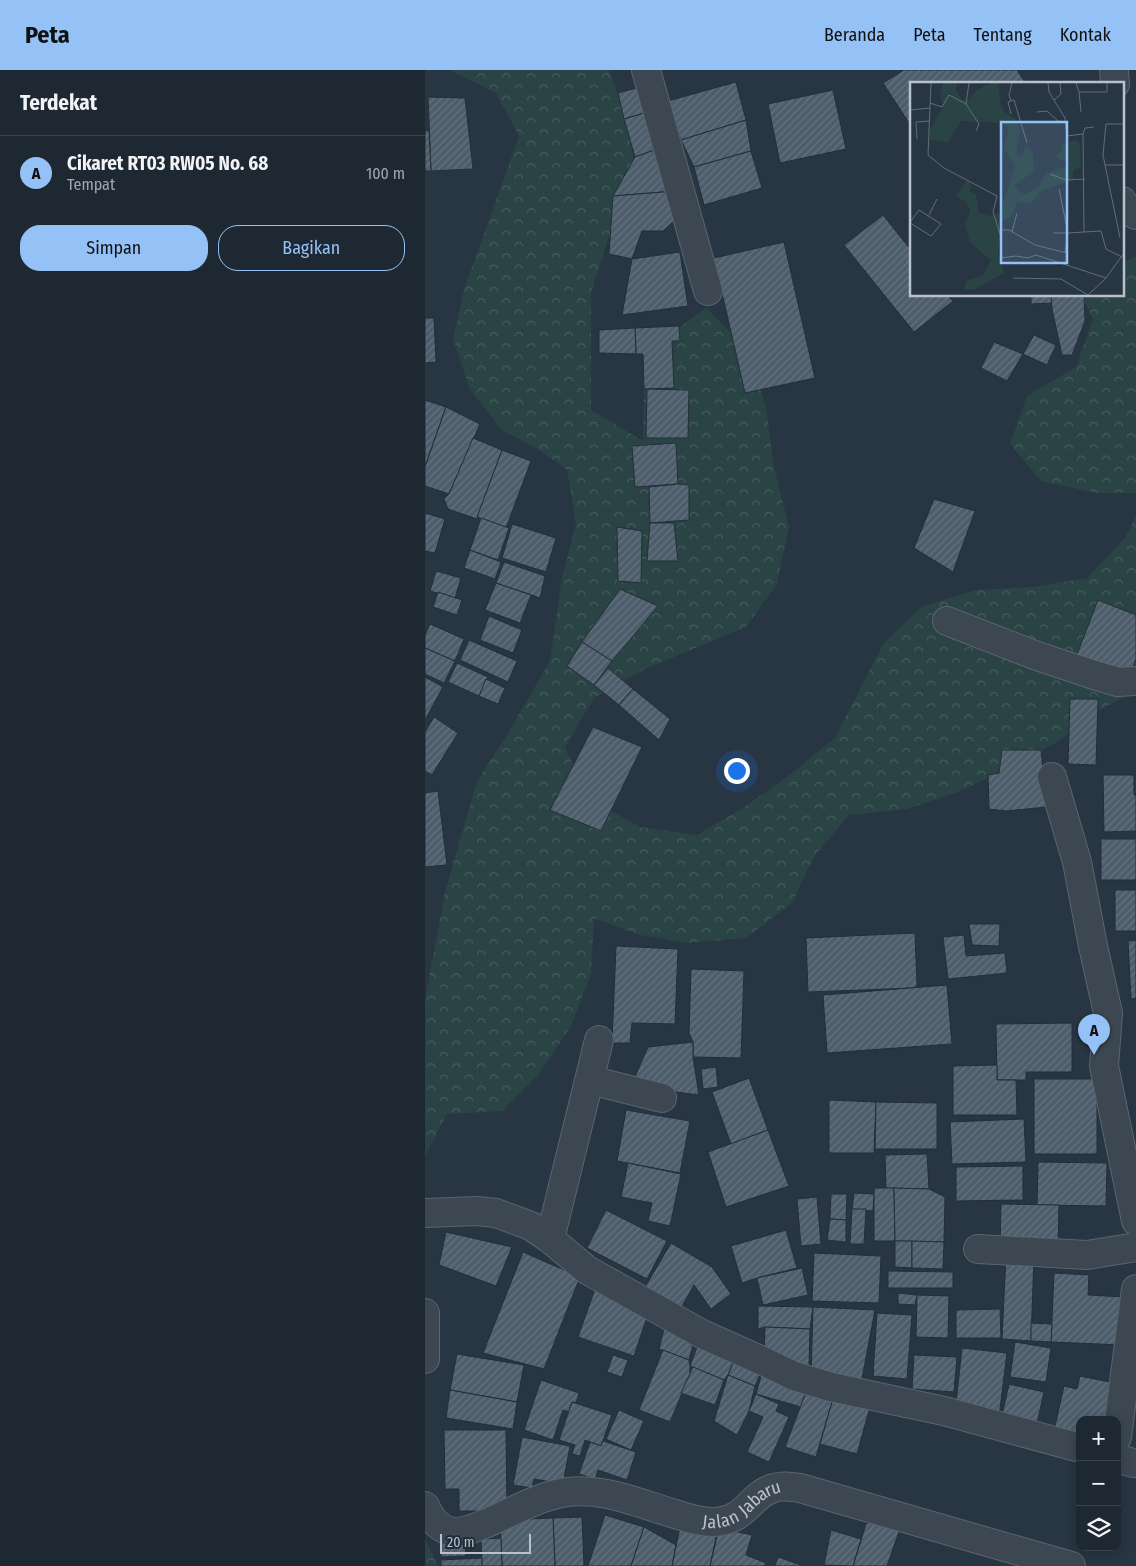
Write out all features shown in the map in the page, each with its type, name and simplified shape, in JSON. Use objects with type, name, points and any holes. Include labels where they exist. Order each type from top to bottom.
[{"type":"street","points":[[646,70],[708,291]]},
{"type":"street","points":[[1123,203],[1129,212],[1136,215]]},
{"type":"street","points":[[947,621],[1037,656],[1091,674],[1118,682],[1136,681]]},
{"type":"street","points":[[1051,776],[1077,862],[1108,1013],[1103,1066],[1136,1221]]},
{"type":"street","points":[[550,1239],[599,1040]]},
{"type":"street","points":[[590,1080],[662,1098]]},
{"type":"street","points":[[425,1213],[477,1211],[496,1213],[531,1226],[550,1239],[587,1270],[702,1334],[794,1376],[831,1387],[944,1411],[1076,1447]]},
{"type":"street","points":[[978,1249],[1087,1255],[1136,1247]]},
{"type":"street","points":[[1120,1416],[1136,1289]]},
{"type":"street","points":[[425,1313],[425,1359]]},
{"type":"street","name":"Jalan Jabaru","points":[[425,1506],[441,1528],[453,1532],[469,1530],[538,1500],[571,1491],[589,1491],[605,1494],[695,1520],[712,1522],[737,1517],[763,1493],[773,1488],[785,1486],[800,1488],[1071,1566]]},
{"type":"green space","points":[[450,70],[609,70],[628,131],[640,193],[608,239],[591,293],[591,410],[643,441],[644,389],[663,339],[706,308],[746,347],[766,407],[774,467],[789,527],[777,584],[746,627],[645,669],[594,698],[565,747],[588,798],[640,827],[697,835],[746,806],[835,738],[883,644],[921,607],[975,590],[1033,587],[1087,578],[1125,538],[1136,516],[1136,691],[1101,709],[1059,741],[1007,769],[958,792],[907,809],[849,815],[815,855],[792,903],[746,938],[689,943],[640,935],[594,918],[591,974],[571,1026],[539,1074],[502,1111],[447,1114],[425,1156],[425,999],[445,892],[477,781],[505,738],[550,661],[562,578],[576,524],[567,470],[538,449],[502,430],[470,390],[453,339],[464,290],[519,136],[496,93]]},
{"type":"green space","points":[[1136,257],[1136,493],[1096,493],[1041,481],[1010,444],[1027,396],[1076,367],[1093,319],[1082,296],[1123,296],[1123,262]]},
{"type":"green space","points":[[425,1539],[438,1566],[425,1566]]},
{"type":"building","points":[[904,70],[1017,70],[1025,82],[910,82],[910,124],[883,83]]},
{"type":"building","points":[[736,82],[746,120],[681,140],[668,101]]},
{"type":"building","points":[[640,87],[648,112],[624,119],[618,93]]},
{"type":"building","points":[[833,90],[846,149],[780,163],[768,104]]},
{"type":"building","points":[[428,97],[465,98],[473,169],[431,171]]},
{"type":"building","points":[[648,112],[660,148],[635,157],[624,119]]},
{"type":"building","points":[[746,120],[751,151],[694,167],[681,140]]},
{"type":"building","points":[[429,130],[431,171],[425,171],[425,131]]},
{"type":"building","points":[[660,148],[676,191],[613,196],[635,157]]},
{"type":"building","points":[[751,151],[762,188],[704,205],[694,167]]},
{"type":"building","points":[[676,191],[678,217],[663,231],[642,231],[632,259],[609,254],[613,196]]},
{"type":"building","points":[[883,215],[910,249],[910,296],[948,296],[953,301],[914,332],[844,245]]},
{"type":"building","points":[[784,242],[815,378],[745,393],[714,258]]},
{"type":"building","points":[[680,252],[688,306],[622,315],[632,259]]},
{"type":"building","points":[[1031,296],[1051,296],[1052,303],[1031,304]]},
{"type":"building","points":[[1051,296],[1084,296],[1085,321],[1072,355],[1062,355]]},
{"type":"building","points":[[425,318],[434,318],[436,362],[425,363]]},
{"type":"building","points":[[679,326],[680,341],[672,341],[674,388],[644,389],[643,354],[636,354],[635,328]]},
{"type":"building","points":[[635,328],[636,354],[599,353],[599,330]]},
{"type":"building","points":[[1034,335],[1056,345],[1047,365],[1023,354]]},
{"type":"building","points":[[994,342],[1023,354],[1007,381],[981,368]]},
{"type":"building","points":[[647,389],[689,390],[688,438],[646,438]]},
{"type":"building","points":[[425,400],[446,407],[425,467]]},
{"type":"building","points":[[446,407],[480,424],[449,494],[425,486],[425,467]]},
{"type":"building","points":[[473,438],[502,450],[477,519],[448,509],[444,499],[449,494]]},
{"type":"building","points":[[676,443],[678,484],[635,487],[632,446]]},
{"type":"building","points":[[502,450],[531,461],[506,528],[477,517]]},
{"type":"building","points":[[678,484],[689,485],[689,520],[650,523],[649,487]]},
{"type":"building","points":[[934,499],[975,511],[953,572],[914,548]]},
{"type":"building","points":[[425,513],[445,519],[435,553],[425,551]]},
{"type":"building","points":[[481,518],[509,528],[498,560],[470,550]]},
{"type":"building","points":[[650,523],[674,523],[678,561],[647,561]]},
{"type":"building","points":[[512,524],[556,538],[546,572],[502,558]]},
{"type":"building","points":[[617,527],[642,531],[641,583],[618,581]]},
{"type":"building","points":[[470,550],[501,562],[495,579],[464,568]]},
{"type":"building","points":[[504,562],[545,576],[540,598],[496,583]]},
{"type":"building","points":[[436,571],[461,578],[455,598],[430,591]]},
{"type":"building","points":[[496,583],[531,595],[520,623],[485,610]]},
{"type":"building","points":[[620,589],[658,606],[612,661],[582,642]]},
{"type":"building","points":[[438,592],[462,600],[457,615],[433,607]]},
{"type":"building","points":[[1098,600],[1136,615],[1136,659],[1129,678],[1076,657]]},
{"type":"building","points":[[489,616],[522,630],[513,653],[480,640]]},
{"type":"building","points":[[430,624],[464,639],[455,661],[425,648],[425,635]]},
{"type":"building","points":[[469,640],[517,661],[508,682],[460,660]]},
{"type":"building","points":[[582,642],[612,661],[594,685],[567,666]]},
{"type":"building","points":[[425,648],[455,661],[444,683],[425,674]]},
{"type":"building","points":[[457,663],[488,677],[479,696],[448,682]]},
{"type":"building","points":[[608,668],[633,689],[619,705],[594,685]]},
{"type":"building","points":[[425,677],[443,687],[425,720]]},
{"type":"building","points":[[486,679],[505,688],[498,704],[479,696]]},
{"type":"building","points":[[633,689],[670,719],[659,740],[619,705]]},
{"type":"building","points":[[1070,699],[1098,699],[1096,765],[1068,764]]},
{"type":"building","points":[[434,717],[458,733],[432,775],[425,771],[425,732]]},
{"type":"building","points":[[593,727],[642,747],[601,831],[550,810]]},
{"type":"building","points":[[1002,750],[1041,750],[1047,807],[1006,811],[989,809],[988,775],[999,773]]},
{"type":"building","points":[[1103,775],[1134,775],[1136,831],[1104,832]]},
{"type":"building","points":[[438,791],[447,865],[425,867],[425,793]]},
{"type":"building","points":[[1101,839],[1136,839],[1136,880],[1101,880]]},
{"type":"building","points":[[1115,890],[1136,890],[1136,931],[1115,931]]},
{"type":"building","points":[[969,924],[1000,924],[999,946],[972,945]]},
{"type":"building","points":[[915,933],[917,986],[913,988],[808,992],[806,938]]},
{"type":"building","points":[[964,935],[966,956],[1005,953],[1007,973],[948,979],[943,937]]},
{"type":"building","points":[[1136,940],[1136,998],[1131,999],[1128,941]]},
{"type":"building","points":[[616,946],[678,949],[675,1024],[632,1023],[630,1043],[612,1043]]},
{"type":"building","points":[[691,969],[744,971],[741,1058],[693,1057],[693,1042],[689,1033]]},
{"type":"building","points":[[947,985],[952,1044],[827,1053],[823,995]]},
{"type":"building","points":[[1072,1023],[1072,1072],[1026,1072],[1026,1080],[997,1080],[996,1024]]},
{"type":"building","points":[[693,1042],[693,1057],[699,1095],[631,1086],[648,1047]]},
{"type":"building","points":[[997,1065],[997,1080],[1016,1080],[1017,1115],[953,1115],[953,1066]]},
{"type":"building","points":[[716,1067],[718,1087],[703,1089],[701,1069]]},
{"type":"building","points":[[749,1078],[768,1130],[731,1144],[712,1092]]},
{"type":"building","points":[[1034,1079],[1097,1079],[1097,1154],[1034,1154]]},
{"type":"building","points":[[829,1100],[876,1102],[874,1153],[829,1153]]},
{"type":"building","points":[[876,1102],[937,1103],[937,1149],[875,1149]]},
{"type":"building","points":[[626,1110],[690,1121],[680,1173],[617,1161]]},
{"type":"building","points":[[1024,1119],[1026,1162],[952,1164],[950,1122]]},
{"type":"building","points":[[768,1130],[789,1186],[726,1207],[708,1152]]},
{"type":"building","points":[[927,1154],[929,1189],[886,1188],[885,1155]]},
{"type":"building","points":[[1038,1162],[1107,1163],[1106,1206],[1037,1205]]},
{"type":"building","points":[[628,1163],[681,1174],[670,1226],[648,1221],[652,1203],[621,1197]]},
{"type":"building","points":[[1023,1166],[1023,1200],[956,1201],[956,1167]]},
{"type":"building","points":[[874,1188],[894,1188],[895,1241],[874,1241]]},
{"type":"building","points":[[894,1188],[929,1189],[945,1197],[944,1242],[895,1241]]},
{"type":"building","points":[[854,1193],[874,1194],[873,1211],[852,1209]]},
{"type":"building","points":[[831,1194],[847,1194],[846,1220],[830,1219]]},
{"type":"building","points":[[817,1197],[821,1244],[801,1246],[797,1199]]},
{"type":"building","points":[[1001,1204],[1059,1205],[1058,1248],[1000,1247]]},
{"type":"building","points":[[852,1209],[866,1209],[864,1244],[850,1244]]},
{"type":"building","points":[[606,1210],[667,1241],[647,1279],[587,1248]]},
{"type":"building","points":[[830,1219],[846,1220],[846,1242],[827,1240]]},
{"type":"building","points":[[786,1230],[797,1268],[742,1283],[731,1246]]},
{"type":"building","points":[[446,1232],[512,1247],[496,1286],[439,1265]]},
{"type":"building","points":[[895,1241],[912,1241],[912,1268],[895,1267]]},
{"type":"building","points":[[912,1241],[944,1242],[943,1269],[912,1268]]},
{"type":"building","points":[[671,1243],[712,1267],[731,1294],[711,1309],[694,1285],[681,1308],[645,1287]]},
{"type":"building","points":[[523,1252],[580,1277],[544,1369],[483,1353]]},
{"type":"building","points":[[814,1253],[881,1256],[879,1303],[812,1301]]},
{"type":"building","points":[[1006,1255],[1034,1256],[1031,1341],[1002,1339]]},
{"type":"building","points":[[802,1268],[808,1295],[763,1305],[757,1278]]},
{"type":"building","points":[[888,1271],[953,1272],[953,1288],[888,1288]]},
{"type":"building","points":[[1054,1273],[1089,1275],[1088,1295],[1124,1297],[1122,1345],[1051,1342]]},
{"type":"building","points":[[595,1289],[650,1308],[634,1356],[578,1337]]},
{"type":"building","points":[[898,1293],[917,1295],[915,1305],[898,1304]]},
{"type":"building","points":[[917,1295],[949,1296],[948,1338],[916,1337]]},
{"type":"building","points":[[758,1306],[813,1307],[810,1329],[765,1327],[758,1329]]},
{"type":"building","points":[[813,1307],[875,1310],[861,1384],[811,1377]]},
{"type":"building","points":[[1000,1309],[1001,1338],[956,1338],[956,1310]]},
{"type":"building","points":[[877,1313],[912,1315],[907,1379],[873,1376]]},
{"type":"building","points":[[1031,1323],[1052,1324],[1051,1342],[1031,1341]]},
{"type":"building","points":[[665,1325],[696,1333],[689,1360],[659,1349]]},
{"type":"building","points":[[765,1327],[810,1329],[809,1367],[764,1359]]},
{"type":"building","points":[[702,1334],[738,1351],[724,1380],[690,1366]]},
{"type":"building","points":[[1015,1342],[1051,1348],[1046,1382],[1010,1377]]},
{"type":"building","points":[[962,1348],[1007,1353],[999,1417],[955,1412]]},
{"type":"building","points":[[663,1350],[689,1360],[690,1366],[690,1374],[670,1422],[639,1410]]},
{"type":"building","points":[[738,1351],[765,1362],[755,1386],[728,1375]]},
{"type":"building","points":[[457,1354],[524,1365],[517,1402],[450,1390]]},
{"type":"building","points":[[613,1355],[628,1360],[622,1377],[607,1372]]},
{"type":"building","points":[[914,1355],[957,1357],[954,1392],[912,1389]]},
{"type":"building","points":[[765,1362],[809,1384],[801,1407],[756,1394]]},
{"type":"building","points":[[693,1367],[724,1380],[715,1405],[681,1393]]},
{"type":"building","points":[[728,1375],[755,1386],[749,1411],[737,1435],[714,1421]]},
{"type":"building","points":[[1080,1376],[1120,1384],[1113,1416],[1076,1416],[1076,1440],[1053,1435],[1064,1386],[1077,1389]]},
{"type":"building","points":[[541,1380],[579,1393],[576,1403],[572,1402],[569,1412],[563,1410],[553,1440],[524,1430]]},
{"type":"building","points":[[809,1384],[836,1388],[816,1457],[785,1447]]},
{"type":"building","points":[[1009,1384],[1044,1392],[1036,1428],[1001,1420]]},
{"type":"building","points":[[836,1388],[873,1396],[857,1454],[820,1444]]},
{"type":"building","points":[[450,1390],[517,1402],[513,1429],[446,1418]]},
{"type":"building","points":[[756,1394],[779,1404],[776,1411],[789,1417],[769,1462],[747,1452],[763,1417],[749,1411]]},
{"type":"building","points":[[572,1402],[612,1415],[601,1446],[585,1440],[580,1456],[572,1454],[575,1445],[559,1440]]},
{"type":"building","points":[[619,1410],[644,1421],[631,1450],[606,1439]]},
{"type":"building","points":[[444,1430],[506,1430],[507,1511],[459,1511],[459,1489],[445,1489]]},
{"type":"building","points":[[522,1437],[570,1446],[563,1484],[534,1479],[532,1488],[513,1485]]},
{"type":"building","points":[[603,1441],[636,1452],[627,1480],[598,1470],[595,1479],[579,1474],[590,1442],[601,1446]]},
{"type":"building","points":[[605,1515],[644,1527],[631,1566],[588,1566]]},
{"type":"building","points":[[582,1517],[584,1566],[555,1566],[553,1518]]},
{"type":"building","points":[[553,1518],[555,1566],[502,1566],[500,1520]]},
{"type":"building","points":[[876,1520],[901,1526],[887,1566],[853,1566],[866,1524]]},
{"type":"building","points":[[644,1527],[676,1545],[672,1566],[631,1566]]},
{"type":"building","points":[[680,1527],[717,1533],[710,1566],[672,1566]]},
{"type":"building","points":[[719,1528],[752,1535],[746,1555],[766,1563],[765,1566],[710,1566]]},
{"type":"building","points":[[831,1530],[861,1539],[853,1566],[824,1565]]},
{"type":"building","points":[[501,1538],[502,1566],[482,1566],[481,1539]]},
{"type":"building","points":[[465,1543],[466,1556],[441,1557],[441,1544]]},
{"type":"building","points":[[778,1557],[804,1566],[775,1566]]},
{"type":"building","points":[[482,1558],[482,1566],[441,1566],[441,1560]]},
{"type":"place","name":"Cikaret RT03 RW05 No. 68","points":[[1094,1055]]}]
